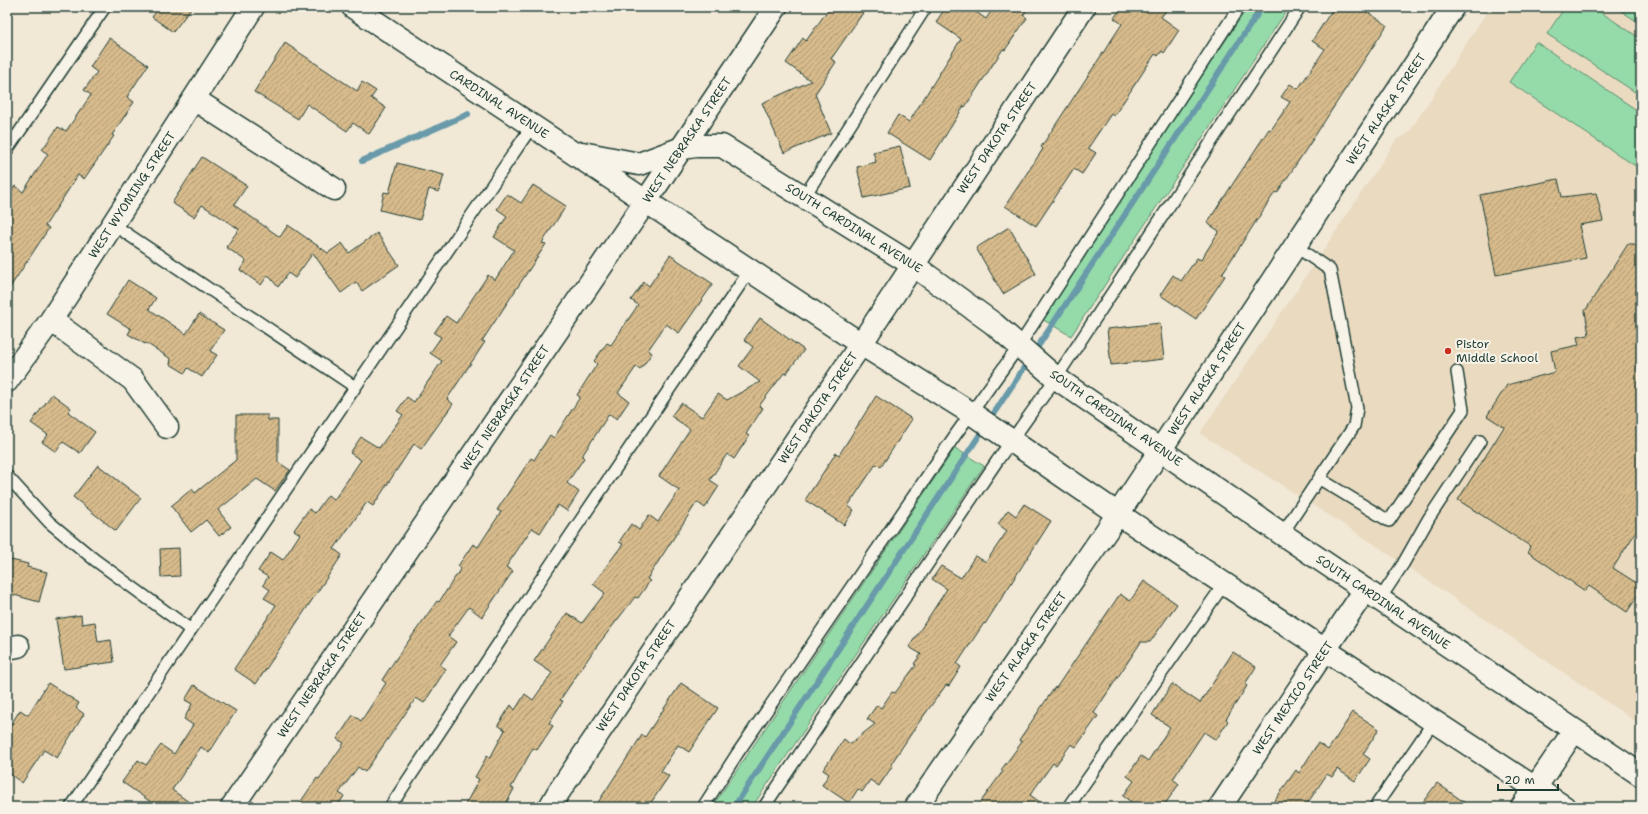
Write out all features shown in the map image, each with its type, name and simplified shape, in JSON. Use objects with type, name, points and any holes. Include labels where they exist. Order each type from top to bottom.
[{"type":"street","name":"WEST WYOMING STREET","points":[[7,381],[51,320],[114,225],[253,7]]},
{"type":"street","name":"CARDINAL AVENUE","points":[[352,7],[646,201]]},
{"type":"street","name":"WEST NEBRASKA STREET","points":[[232,807],[646,201],[776,7]]},
{"type":"street","name":"WEST DAKOTA STREET","points":[[550,807],[861,344],[1084,7]]},
{"type":"street","name":"WEST ALASKA STREET","points":[[916,807],[1118,514],[1453,7]]},
{"type":"street","points":[[194,98],[334,189]]},
{"type":"street","name":"SOUTH CARDINAL AVENUE","points":[[570,151],[639,164],[682,148],[696,146],[722,146],[913,265],[994,324],[1056,378],[1282,534],[1641,775]]},
{"type":"street","points":[[646,201],[861,344],[1012,441],[1118,514],[1564,807]]},
{"type":"street","points":[[51,320],[133,380],[167,428]]},
{"type":"street","name":"WEST MEXICO STREET","points":[[1220,807],[1325,649],[1372,595]]},
{"type":"street","points":[[1522,807],[1574,731]]},
{"type":"lane","points":[[7,150],[105,7]]},
{"type":"lane","points":[[804,197],[926,7]]},
{"type":"lane","points":[[703,807],[737,754],[1019,346],[1239,7]]},
{"type":"lane","points":[[764,807],[1056,378],[1300,7]]},
{"type":"lane","points":[[71,807],[532,126]]},
{"type":"lane","points":[[114,225],[355,387]]},
{"type":"lane","points":[[1282,534],[1354,426],[1358,408],[1330,270],[1295,246]]},
{"type":"lane","points":[[390,807],[750,270]]},
{"type":"lane","points":[[1320,478],[1388,521],[1463,410],[1457,372]]},
{"type":"lane","points":[[1372,595],[1403,564],[1429,518],[1480,441]]},
{"type":"lane","points":[[7,476],[49,522],[95,560],[191,630]]},
{"type":"lane","points":[[1068,807],[1224,584]]},
{"type":"lane","points":[[1375,807],[1434,722]]},
{"type":"shaded area","name":"Pistor Middle School","points":[[1490,7],[1641,7],[1641,725],[1365,538],[1201,434],[1202,430],[1397,139],[1408,134]]},
{"type":"green space","points":[[1248,7],[1289,7],[1071,336],[1040,318]]},
{"type":"green space","points":[[1565,7],[1593,7],[1641,39],[1641,96],[1547,34]]},
{"type":"green space","points":[[1615,7],[1641,7],[1641,24]]},
{"type":"green space","points":[[1536,42],[1641,113],[1641,161],[1637,167],[1509,82]]},
{"type":"green space","points":[[955,448],[984,466],[752,807],[712,807]]},
{"type":"building","points":[[160,7],[192,7],[173,32],[152,17]]},
{"type":"building","points":[[830,7],[867,7],[831,59],[836,62],[815,94],[831,133],[784,153],[762,103],[811,81],[786,63],[803,38],[806,41]]},
{"type":"building","points":[[946,7],[969,7],[986,19],[994,7],[1029,7],[1023,15],[1027,18],[1005,50],[1003,49],[965,107],[964,106],[930,160],[887,133],[898,115],[909,122],[961,39],[936,22]]},
{"type":"building","points":[[1122,7],[1169,7],[1161,17],[1179,30],[1164,53],[1162,51],[1158,56],[1155,54],[1114,116],[1111,114],[1088,148],[1096,153],[1082,174],[1074,169],[1036,226],[1005,206],[1043,149],[1041,147],[1122,24],[1114,18]]},
{"type":"building","points":[[1334,7],[1360,7],[1387,25],[1277,193],[1275,192],[1222,274],[1225,276],[1196,319],[1160,295],[1173,275],[1181,281],[1197,258],[1201,260],[1219,231],[1207,223],[1269,129],[1271,130],[1290,102],[1281,97],[1290,84],[1298,89],[1325,49],[1312,41]]},
{"type":"building","points":[[109,38],[148,65],[127,97],[134,102],[112,135],[114,136],[84,179],[78,175],[45,226],[49,228],[7,292],[7,197],[15,186],[23,192],[48,154],[42,150],[58,127],[66,131],[91,95],[84,90],[97,72],[90,67]]},
{"type":"building","points":[[285,43],[357,91],[362,82],[376,91],[371,98],[386,108],[369,134],[353,123],[347,131],[307,104],[298,119],[254,92]]},
{"type":"building","points":[[900,146],[910,188],[864,198],[857,167],[876,162],[873,152]]},
{"type":"building","points":[[202,157],[247,186],[234,205],[280,237],[288,225],[328,253],[342,243],[349,253],[377,233],[399,265],[362,291],[356,282],[341,293],[313,253],[295,278],[288,273],[278,287],[268,275],[261,285],[240,270],[246,261],[226,247],[239,229],[202,205],[194,217],[172,203]]},
{"type":"building","points":[[397,163],[444,175],[439,192],[429,189],[420,220],[380,210],[384,192],[389,193]]},
{"type":"building","points":[[1558,179],[1562,197],[1596,193],[1603,221],[1579,225],[1586,258],[1496,275],[1480,195]]},
{"type":"building","points":[[533,185],[566,206],[542,243],[546,244],[482,341],[485,342],[447,399],[453,404],[421,449],[414,444],[373,506],[367,502],[334,549],[342,555],[256,684],[234,669],[276,605],[264,598],[270,590],[263,585],[268,577],[258,571],[271,552],[283,560],[300,534],[294,530],[309,509],[315,513],[328,495],[334,500],[361,460],[350,453],[361,437],[379,448],[403,415],[397,411],[407,397],[414,402],[442,361],[430,353],[441,337],[434,333],[446,316],[456,323],[488,275],[495,280],[514,250],[494,237],[507,216],[497,209],[507,194],[521,203]]},
{"type":"building","points":[[1009,227],[1036,274],[1003,294],[976,248]]},
{"type":"building","name":"Pistor Middle School","points":[[1628,244],[1634,244],[1641,248],[1641,524],[1613,568],[1641,586],[1641,591],[1627,612],[1589,586],[1585,591],[1528,552],[1530,546],[1458,500],[1504,427],[1487,416],[1507,385],[1555,372],[1551,351],[1579,345],[1577,337],[1589,335],[1585,311]]},
{"type":"building","points":[[670,255],[713,284],[679,333],[666,324],[648,350],[652,353],[640,370],[636,367],[618,393],[629,401],[617,419],[609,414],[582,456],[584,458],[567,483],[579,492],[567,511],[558,505],[540,533],[532,528],[506,567],[513,571],[482,617],[469,607],[448,636],[456,642],[440,665],[446,669],[424,703],[416,698],[365,772],[358,767],[339,793],[344,796],[337,807],[297,807],[344,743],[337,739],[353,715],[361,721],[386,683],[382,680],[437,601],[439,602],[461,568],[458,566],[473,544],[478,547],[501,512],[497,510],[531,458],[534,460],[550,435],[554,438],[580,397],[577,395],[597,364],[594,361],[607,343],[611,345],[638,305],[631,300],[644,282],[649,286]]},
{"type":"building","points":[[128,280],[156,298],[149,309],[186,334],[199,314],[224,330],[210,351],[217,355],[202,377],[188,368],[185,373],[170,364],[171,359],[146,343],[145,344],[128,334],[131,329],[107,314]]},
{"type":"building","points":[[760,318],[804,350],[759,406],[763,408],[746,434],[749,436],[734,459],[727,454],[710,480],[719,486],[705,508],[697,502],[647,579],[650,581],[638,598],[635,597],[594,650],[560,700],[563,701],[549,723],[553,726],[537,750],[533,748],[511,788],[514,789],[504,807],[464,807],[479,779],[475,777],[487,756],[490,758],[505,730],[498,725],[511,705],[515,710],[525,694],[533,700],[552,673],[534,661],[567,613],[582,623],[605,593],[593,584],[623,544],[619,542],[631,524],[639,530],[649,515],[658,522],[679,490],[659,476],[690,429],[671,416],[681,403],[702,417],[718,394],[727,400],[760,382],[739,366],[753,347],[744,340]]},
{"type":"building","points":[[1160,323],[1164,359],[1111,365],[1107,329]]},
{"type":"building","points":[[52,394],[71,408],[68,412],[95,432],[80,453],[63,442],[56,452],[42,442],[48,435],[31,423]]},
{"type":"building","points":[[876,396],[912,419],[881,467],[876,464],[848,506],[854,510],[844,525],[805,500],[836,453],[839,455]]},
{"type":"building","points":[[236,415],[268,415],[268,420],[278,420],[278,462],[290,470],[275,491],[257,479],[218,510],[231,527],[219,536],[206,520],[191,532],[171,506],[192,489],[195,493],[236,460]]},
{"type":"building","points":[[98,465],[141,498],[116,531],[73,497]]},
{"type":"building","points":[[1024,504],[1051,521],[985,624],[984,623],[957,664],[961,667],[949,686],[946,685],[917,725],[891,764],[893,765],[879,786],[870,780],[862,792],[858,789],[849,803],[822,785],[829,774],[823,770],[844,739],[850,744],[875,724],[867,719],[877,705],[881,708],[892,692],[895,693],[916,665],[914,664],[921,654],[909,647],[947,589],[932,579],[941,566],[961,578],[975,556],[986,562],[1007,531],[998,524],[1008,510],[1016,516]]},
{"type":"building","points":[[179,548],[180,576],[161,577],[160,549]]},
{"type":"building","points":[[7,559],[28,564],[27,567],[47,572],[39,602],[7,593]]},
{"type":"building","points":[[1144,581],[1177,604],[1150,642],[1141,642],[1094,713],[1098,716],[1076,747],[1071,744],[1056,765],[1053,763],[1030,795],[1047,807],[977,807],[1003,771],[1001,770],[1022,742],[1019,740],[1120,594],[1130,601]]},
{"type":"building","points":[[81,615],[82,624],[95,622],[98,642],[111,640],[114,662],[64,669],[56,619]]},
{"type":"building","points":[[1233,652],[1256,667],[1245,684],[1247,686],[1226,719],[1228,721],[1216,740],[1204,732],[1173,779],[1179,784],[1163,807],[1138,807],[1123,796],[1134,781],[1127,776],[1141,756],[1148,761],[1170,727],[1152,715],[1172,684],[1200,703]]},
{"type":"building","points":[[48,683],[79,703],[76,708],[84,714],[57,758],[44,750],[22,783],[7,772],[7,731],[20,710],[28,715]]},
{"type":"building","points":[[681,683],[718,708],[689,752],[678,745],[661,771],[669,776],[648,807],[595,807],[642,735],[645,737]]},
{"type":"building","points":[[194,685],[236,711],[209,753],[201,747],[172,790],[196,807],[158,807],[122,782],[138,760],[146,765],[161,745],[174,754],[193,725],[184,719],[192,704],[185,700]]},
{"type":"building","points":[[1353,712],[1379,729],[1363,754],[1370,759],[1355,781],[1337,769],[1332,777],[1327,774],[1305,807],[1270,807],[1296,770],[1299,773],[1318,743],[1328,750]]},
{"type":"building","points":[[1437,783],[1471,807],[1419,807]]},
{"type":"waterway","points":[[734,807],[1262,7]]},
{"type":"waterway","points":[[362,161],[468,114]]},
{"type":"place","name":"Pistor Middle School","points":[[1448,351]]}]
